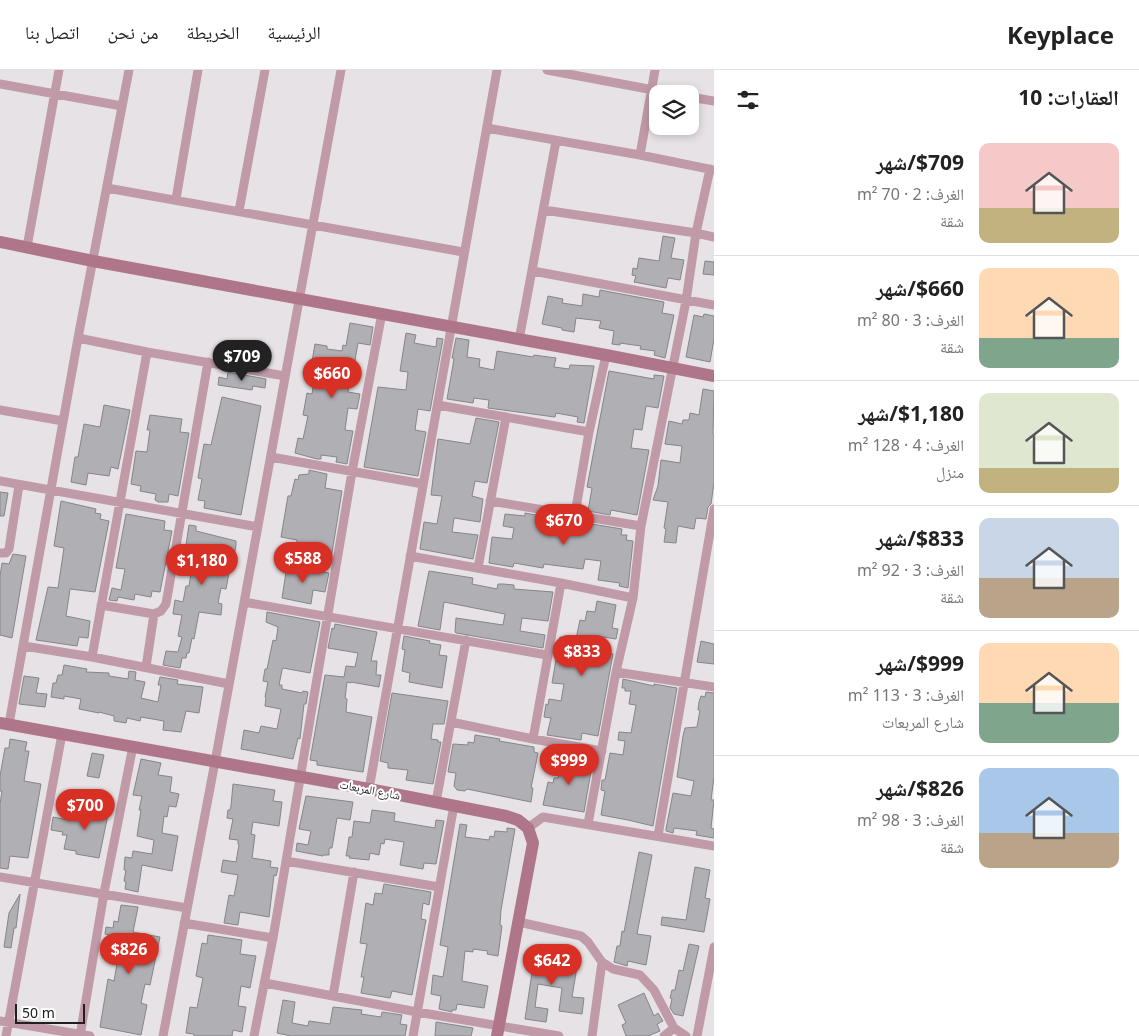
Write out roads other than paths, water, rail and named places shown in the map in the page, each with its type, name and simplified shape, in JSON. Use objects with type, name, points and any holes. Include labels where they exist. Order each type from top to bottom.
[{"type":"street","points":[[27,247],[59,70]]},
{"type":"street","points":[[5,724],[24,646],[78,338],[130,70]]},
{"type":"street","points":[[176,199],[198,70]]},
{"type":"street","points":[[239,211],[264,70]]},
{"type":"street","points":[[163,1036],[216,762],[341,70]]},
{"type":"street","points":[[369,789],[438,405],[463,252],[497,70]]},
{"type":"street","points":[[547,70],[649,89]]},
{"type":"street","points":[[652,85],[655,70]]},
{"type":"street","points":[[0,84],[122,106]]},
{"type":"street","points":[[699,98],[714,101]]},
{"type":"street","points":[[640,155],[649,101]]},
{"type":"street","points":[[487,128],[640,155],[712,170],[696,233],[686,301],[641,526],[633,598],[616,672],[588,824]]},
{"type":"street","points":[[519,340],[556,141]]},
{"type":"street","points":[[107,188],[463,252]]},
{"type":"street","points":[[544,210],[714,237]]},
{"type":"street","points":[[0,242],[93,261],[714,376]]},
{"type":"street","points":[[533,270],[714,306]]},
{"type":"street","points":[[254,1036],[273,938],[352,472],[382,314]]},
{"type":"street","points":[[78,338],[285,376]]},
{"type":"street","points":[[92,657],[147,352]]},
{"type":"street","points":[[575,514],[589,432],[606,355]]},
{"type":"street","points":[[101,606],[154,614],[161,612],[166,604],[208,362]]},
{"type":"street","points":[[438,405],[589,432]]},
{"type":"street","points":[[0,410],[64,421]]},
{"type":"street","points":[[478,568],[506,417]]},
{"type":"street","points":[[271,457],[423,484]]},
{"type":"street","points":[[0,481],[119,504],[258,527]]},
{"type":"street","points":[[0,553],[6,553],[9,549],[19,485]]},
{"type":"street","points":[[490,501],[641,526]]},
{"type":"street","points":[[658,836],[711,539],[714,509]]},
{"type":"street","points":[[410,556],[633,598]]},
{"type":"street","points":[[533,739],[560,583]]},
{"type":"street","points":[[244,602],[547,655]]},
{"type":"street","points":[[146,667],[154,614]]},
{"type":"street","points":[[436,802],[466,640]]},
{"type":"street","points":[[24,646],[146,667],[229,684]]},
{"type":"street","points":[[616,672],[714,687]]},
{"type":"street","points":[[451,722],[602,751]]},
{"type":"street","name":"شارع المربعات","points":[[5,724],[454,805],[506,816],[518,820],[528,828]]},
{"type":"street","points":[[6,1036],[4,1022],[62,734]]},
{"type":"street","points":[[4,1022],[83,1035],[104,893],[133,746]]},
{"type":"street","points":[[412,1036],[454,805]]},
{"type":"street","points":[[498,1031],[533,844],[528,828],[542,817],[714,846]]},
{"type":"street","points":[[286,861],[439,887]]},
{"type":"street","points":[[333,996],[354,872]]},
{"type":"street","points":[[0,877],[187,908]]},
{"type":"street","points":[[519,922],[581,936],[588,942],[602,962],[613,969],[640,975],[654,990],[674,1028],[686,1036]]},
{"type":"street","points":[[184,923],[273,938]]},
{"type":"street","points":[[697,1036],[712,968],[714,947]]},
{"type":"street","points":[[592,1036],[602,962]]},
{"type":"street","points":[[265,983],[417,1012],[498,1031],[559,1036]]},
{"type":"street","points":[[664,1036],[674,1028]]}]
